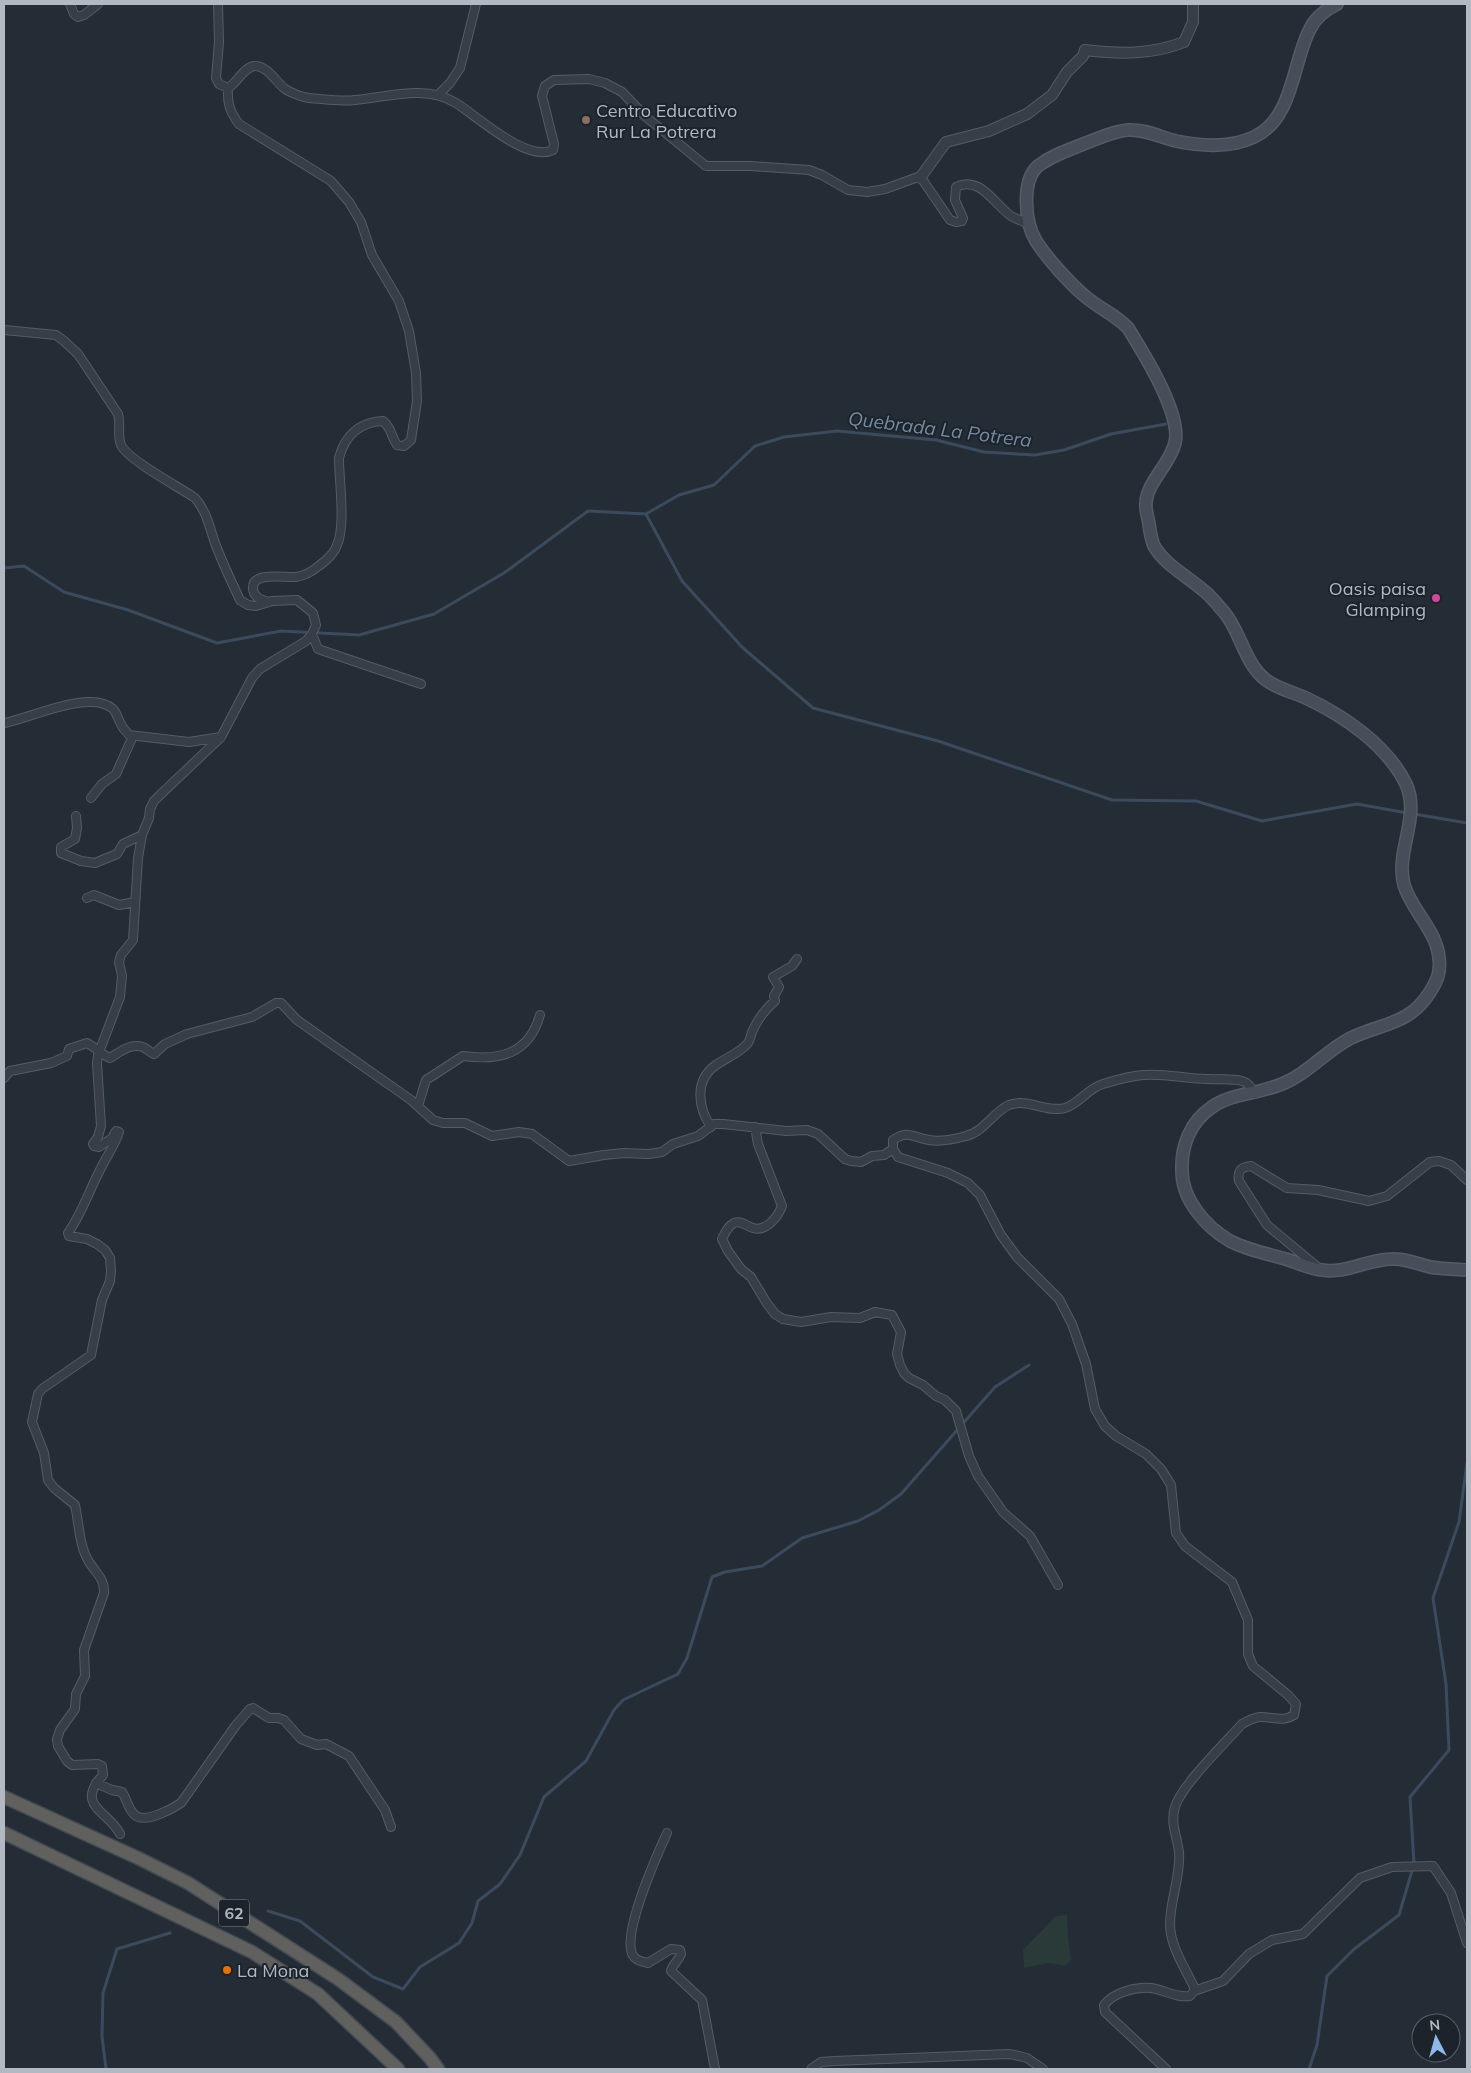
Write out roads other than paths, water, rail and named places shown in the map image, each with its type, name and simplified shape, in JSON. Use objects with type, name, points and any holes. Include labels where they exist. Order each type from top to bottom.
[{"type":"highway","name":"62","points":[[4,1797],[138,1858],[188,1884],[270,1935],[338,1978],[396,2022],[438,2069]]},
{"type":"highway","name":"62","points":[[4,1833],[252,1952],[318,1994],[398,2069]]},
{"type":"main road","points":[[1337,4],[1320,16],[1310,28],[1285,100],[1273,122],[1255,136],[1233,144],[1193,144],[1144,131],[1128,130],[1102,135],[1053,156],[1036,167],[1029,182],[1026,209],[1035,240],[1070,282],[1086,298],[1119,318],[1128,328],[1170,406],[1175,422],[1175,442],[1146,498],[1150,535],[1155,547],[1167,562],[1206,592],[1226,614],[1259,674],[1270,683],[1306,698],[1351,724],[1386,756],[1401,775],[1408,789],[1411,815],[1402,872],[1410,900],[1435,942],[1440,956],[1439,978],[1426,999],[1410,1016],[1351,1038],[1297,1077],[1282,1084],[1254,1094],[1234,1096],[1212,1107],[1197,1121],[1187,1136],[1181,1165],[1182,1183],[1190,1201],[1205,1221],[1231,1242],[1323,1271],[1351,1269],[1392,1258],[1432,1268],[1467,1270]]},
{"type":"street","points":[[70,4],[74,14],[78,17],[84,15],[98,4]]},
{"type":"street","points":[[218,4],[219,42],[216,78],[219,84],[228,88]]},
{"type":"street","points":[[438,95],[450,83],[460,68],[476,4]]},
{"type":"street","points":[[920,178],[946,142],[988,131],[1027,114],[1052,95],[1067,72],[1083,56],[1085,50],[1120,54],[1164,50],[1184,42],[1193,22],[1193,4]]},
{"type":"street","points":[[228,88],[247,69],[255,66],[262,68],[285,89],[307,98],[354,101],[401,92],[438,95],[455,102],[492,130],[527,149],[549,152],[553,150],[554,144],[542,96],[545,86],[554,80],[589,79],[605,83],[622,92],[646,117],[706,166],[751,166],[809,170],[848,190],[867,192],[885,189],[914,177],[920,178],[952,221],[962,221],[964,218],[955,200],[954,192],[962,184],[986,191],[1011,216],[1029,224]]},
{"type":"street","points":[[228,88],[228,105],[239,124],[331,181],[349,202],[361,222],[377,265],[399,301],[409,331],[416,373],[417,401],[412,440],[404,446],[398,445],[394,441],[388,425],[383,421],[363,425],[352,432],[341,450],[339,458],[341,527],[337,547],[321,565],[306,574],[298,577],[264,577],[255,581],[253,590],[256,596],[268,602]]},
{"type":"street","points":[[4,330],[56,335],[78,354],[118,414],[121,424],[120,439],[128,455],[195,498],[202,506],[209,521],[214,541],[240,600],[248,605],[256,606],[287,599],[297,600],[313,613],[316,625],[306,641],[260,669],[252,678],[221,737],[154,801],[142,835],[138,858],[133,940],[119,962],[122,976],[120,997],[97,1063],[101,1126],[93,1144],[94,1146],[99,1147],[112,1138],[116,1130],[119,1132],[110,1154],[100,1170],[90,1194],[68,1235],[87,1239],[105,1250],[110,1258],[110,1281],[102,1300],[91,1355],[42,1389],[38,1394],[32,1422],[44,1453],[48,1480],[54,1488],[75,1504],[78,1525],[88,1561],[105,1585],[104,1593],[84,1650],[85,1676],[76,1694],[75,1709],[60,1730],[57,1739],[58,1746],[67,1761],[72,1765],[98,1764],[102,1766],[103,1775],[96,1783],[92,1798],[94,1807],[120,1834]]},
{"type":"street","points":[[312,634],[318,649],[420,684]]},
{"type":"street","points":[[4,723],[72,704],[94,702],[107,705],[114,711],[122,726],[132,736],[189,742],[221,737]]},
{"type":"street","points":[[91,798],[102,784],[116,774],[132,736]]},
{"type":"street","points":[[76,816],[77,828],[75,839],[61,847],[61,853],[81,861],[95,863],[117,854],[123,844],[142,835]]},
{"type":"street","points":[[87,898],[94,895],[119,905],[135,902]]},
{"type":"street","points":[[711,1127],[704,1117],[700,1102],[702,1084],[710,1070],[738,1052],[748,1042],[760,1018],[774,1001],[774,996],[779,987],[772,977],[792,966],[797,959]]},
{"type":"street","points":[[4,1078],[10,1071],[51,1063],[67,1056],[70,1049],[87,1043],[110,1058],[121,1050],[132,1047],[143,1048],[154,1054],[165,1044],[187,1034],[252,1017],[276,1003],[281,1003],[297,1020],[418,1106],[433,1120],[443,1123],[465,1123],[492,1136],[520,1132],[532,1134],[569,1160],[604,1154],[649,1154],[662,1152],[673,1144],[698,1136],[711,1127],[723,1124],[786,1131],[807,1130],[818,1134],[845,1158],[852,1161],[861,1162],[893,1149]]},
{"type":"street","points":[[418,1106],[426,1080],[463,1056],[482,1059],[506,1055],[526,1044],[536,1030],[540,1015]]},
{"type":"street","points":[[1194,1992],[1194,1987],[1176,1952],[1170,1924],[1179,1865],[1179,1852],[1172,1823],[1175,1806],[1191,1781],[1242,1724],[1252,1718],[1288,1719],[1294,1715],[1296,1704],[1253,1666],[1248,1654],[1248,1620],[1232,1582],[1185,1546],[1176,1533],[1171,1485],[1161,1469],[1146,1454],[1116,1436],[1105,1426],[1095,1409],[1086,1364],[1072,1324],[1059,1299],[1017,1257],[1000,1235],[980,1195],[968,1183],[948,1173],[898,1157],[893,1149],[894,1140],[899,1136],[907,1134],[930,1140],[969,1136],[981,1129],[1008,1105],[1064,1108],[1070,1106],[1102,1084],[1146,1074],[1208,1080],[1231,1079],[1243,1081],[1250,1085],[1254,1094]]},
{"type":"street","points":[[755,1127],[758,1144],[782,1206],[772,1222],[763,1228],[754,1229],[742,1223],[735,1223],[726,1231],[722,1238],[728,1251],[741,1269],[751,1277],[758,1292],[775,1314],[783,1319],[801,1322],[831,1317],[860,1318],[875,1312],[892,1315],[901,1332],[897,1354],[904,1373],[936,1396],[945,1400],[956,1411],[969,1456],[978,1476],[1003,1512],[1030,1536],[1058,1586]]},
{"type":"street","points":[[1323,1271],[1267,1225],[1239,1181],[1239,1170],[1244,1166],[1251,1166],[1287,1188],[1318,1190],[1369,1202],[1387,1196],[1430,1162],[1439,1161],[1452,1165],[1467,1180]]},
{"type":"street","points":[[96,1783],[122,1792],[133,1814],[138,1817],[151,1818],[162,1811],[171,1810],[181,1803],[236,1725],[250,1709],[254,1708],[269,1718],[284,1720],[301,1738],[317,1745],[326,1744],[349,1756],[381,1803],[391,1828]]},
{"type":"street","points":[[667,1833],[640,1896],[631,1940],[632,1954],[638,1961],[648,1963],[671,1949],[680,1950],[679,1960],[672,1968],[672,1972],[702,2000],[715,2069]]},
{"type":"street","points":[[1166,2069],[1105,2012],[1104,2005],[1109,1998],[1134,1989],[1152,1988],[1182,1997],[1190,1996],[1194,1992],[1223,1981],[1249,1954],[1272,1940],[1303,1934],[1360,1878],[1392,1867],[1433,1866],[1451,1893],[1467,1943]]},
{"type":"street","points":[[811,2069],[821,2062],[834,2061],[1010,2054],[1027,2058],[1043,2069]]},
{"type":"waterway","name":"Quebrada La Potrera","points":[[4,568],[24,566],[64,592],[128,610],[217,643],[281,631],[359,635],[434,614],[504,573],[588,511],[646,514],[679,495],[714,485],[755,446],[784,437],[837,431],[936,440],[984,452],[1035,455],[1064,450],[1111,434],[1166,424]]},
{"type":"waterway","points":[[646,514],[682,581],[743,648],[813,708],[938,741],[1112,800],[1196,801],[1262,821],[1357,804],[1407,813]]},
{"type":"waterway","points":[[1414,814],[1467,823]]},
{"type":"waterway","points":[[268,1911],[300,1921],[373,1977],[403,1989],[420,1967],[459,1943],[472,1923],[478,1901],[500,1884],[520,1855],[544,1797],[586,1761],[614,1710],[623,1700],[678,1674],[687,1658],[712,1577],[725,1572],[762,1566],[802,1538],[858,1521],[879,1510],[901,1494],[995,1387],[1029,1365]]},
{"type":"waterway","points":[[1309,2069],[1317,2045],[1327,1976],[1353,1950],[1399,1915],[1414,1864],[1410,1797],[1449,1750],[1446,1684],[1433,1598],[1459,1522],[1467,1463]]},
{"type":"waterway","points":[[106,2069],[102,2036],[103,1993],[117,1949],[170,1933]]},
{"type":"place","name":"Centro Educativo Rur La Potrera","points":[[586,120]]},
{"type":"place","name":"Oasis paisa Glamping","points":[[1436,598]]},
{"type":"place","name":"La Mona","points":[[227,1970]]}]
